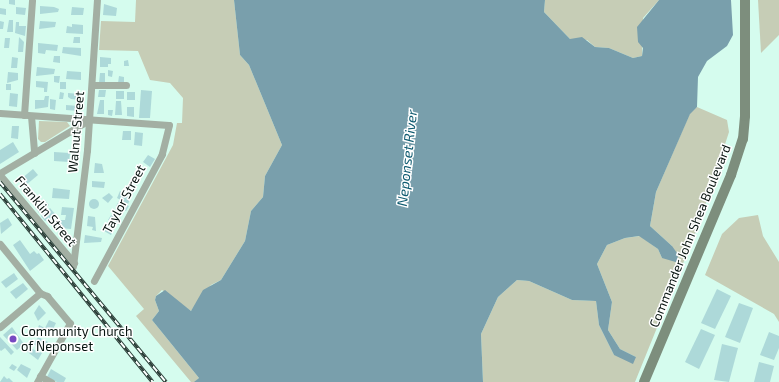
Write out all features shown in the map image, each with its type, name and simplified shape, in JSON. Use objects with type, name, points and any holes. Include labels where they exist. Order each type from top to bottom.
[{"type":"street","points":[[32,0],[28,115],[34,153]]},
{"type":"street","name":"Walnut Street","points":[[74,265],[89,120],[97,0]]},
{"type":"street","name":"Commander John Shea Boulevard","points":[[644,382],[731,175],[743,139],[745,108],[745,0]]},
{"type":"street","points":[[92,85],[126,85]]},
{"type":"street","points":[[0,113],[89,120]]},
{"type":"street","points":[[1,173],[89,120]]},
{"type":"street","name":"Taylor Street","points":[[89,120],[169,125],[162,154],[94,281]]},
{"type":"street","name":"Franklin Street","points":[[1,173],[74,265]]},
{"type":"street","points":[[1,247],[40,293],[60,310],[70,323],[39,379],[51,382]]},
{"type":"street","points":[[0,327],[40,293]]},
{"type":"green space","points":[[136,0],[234,0],[240,55],[249,65],[282,145],[265,176],[263,197],[251,211],[245,241],[221,280],[211,285],[191,311],[162,290],[156,296],[155,300],[159,311],[152,320],[199,378],[195,382],[191,382],[136,316],[144,309],[108,266],[173,145],[177,123],[182,123],[183,98],[170,83],[150,80],[138,51],[99,50],[101,21],[135,22]]},
{"type":"green space","points":[[545,0],[659,0],[643,18],[642,56],[633,58],[609,48],[595,47],[587,40],[570,39],[544,12]]},
{"type":"green space","points":[[758,0],[779,0],[779,35],[761,53]]},
{"type":"green space","points":[[697,107],[727,120],[729,132],[699,224],[635,382],[483,382],[481,334],[498,297],[517,280],[529,281],[572,300],[596,301],[599,325],[614,355],[636,357],[620,349],[608,330],[612,302],[597,264],[607,245],[625,238],[640,236],[658,249],[662,258],[672,246],[650,226],[656,192],[690,113]]},
{"type":"green space","points":[[39,121],[67,122],[70,126],[45,142],[41,142],[38,139]]},
{"type":"green space","points":[[758,215],[763,236],[779,262],[779,322],[774,314],[705,275],[722,234],[739,218]]},
{"type":"water","name":"Neponset River","points":[[234,0],[545,0],[544,12],[570,39],[582,37],[595,47],[609,48],[633,58],[642,56],[643,48],[638,42],[637,27],[659,0],[731,0],[733,35],[727,46],[707,61],[698,77],[697,107],[690,114],[656,192],[650,226],[672,246],[677,253],[679,263],[662,258],[658,249],[639,236],[625,238],[607,245],[597,264],[612,302],[608,330],[620,349],[636,357],[633,364],[614,355],[599,325],[596,301],[572,300],[529,281],[517,280],[498,297],[481,334],[483,382],[194,382],[199,378],[152,320],[159,311],[155,300],[156,296],[165,290],[191,311],[203,290],[221,280],[245,241],[251,211],[263,197],[265,176],[282,145],[249,65],[240,55]]},
{"type":"building","points":[[9,0],[15,0],[15,5],[9,4]]},
{"type":"building","points":[[104,4],[117,8],[116,16],[103,15]]},
{"type":"building","points":[[40,6],[59,9],[58,12],[40,14]]},
{"type":"building","points":[[16,7],[26,8],[25,15],[16,14]]},
{"type":"building","points":[[72,7],[84,8],[83,15],[71,15]]},
{"type":"building","points":[[0,8],[6,9],[6,15],[0,14]]},
{"type":"building","points":[[9,20],[13,20],[13,32],[7,32]]},
{"type":"building","points":[[0,21],[4,22],[3,29],[0,29]]},
{"type":"building","points":[[40,21],[56,22],[55,27],[39,29]]},
{"type":"building","points":[[16,22],[19,22],[19,26],[26,26],[25,36],[15,33]]},
{"type":"building","points":[[72,24],[83,25],[83,34],[66,33],[67,26],[72,27]]},
{"type":"building","points":[[19,37],[24,42],[23,52],[18,52]]},
{"type":"building","points":[[74,37],[80,37],[80,43],[73,43]]},
{"type":"building","points":[[5,38],[10,38],[9,48],[4,48]]},
{"type":"building","points":[[38,43],[58,45],[57,51],[46,50],[45,54],[38,53]]},
{"type":"building","points":[[63,47],[81,48],[81,56],[62,53]]},
{"type":"building","points":[[54,56],[60,56],[60,63],[53,62]]},
{"type":"building","points":[[12,57],[18,58],[17,68],[11,68]]},
{"type":"building","points":[[100,57],[111,58],[111,64],[108,64],[108,67],[100,67]]},
{"type":"building","points":[[128,60],[129,66],[124,66],[124,61]]},
{"type":"building","points":[[37,67],[55,69],[54,74],[36,76]]},
{"type":"building","points":[[108,70],[113,71],[112,77],[108,76]]},
{"type":"building","points":[[67,71],[81,72],[81,80],[66,79]]},
{"type":"building","points":[[8,72],[18,73],[18,80],[7,83]]},
{"type":"building","points":[[100,73],[105,73],[105,83],[99,83]]},
{"type":"building","points":[[54,76],[60,76],[59,83],[54,82]]},
{"type":"building","points":[[119,76],[124,77],[124,83],[118,83]]},
{"type":"building","points":[[36,81],[48,82],[47,92],[44,92],[44,88],[36,87]]},
{"type":"building","points":[[60,82],[66,82],[66,89],[60,89]]},
{"type":"building","points":[[6,84],[11,84],[11,90],[6,90]]},
{"type":"building","points":[[99,90],[106,90],[105,97],[98,97]]},
{"type":"building","points":[[141,90],[152,91],[150,118],[139,118]]},
{"type":"building","points":[[116,91],[124,91],[124,99],[116,99]]},
{"type":"building","points":[[60,92],[64,93],[63,99],[59,99]]},
{"type":"building","points":[[127,92],[135,92],[135,100],[127,100]]},
{"type":"building","points":[[10,93],[18,94],[17,107],[9,106]]},
{"type":"building","points":[[68,93],[80,94],[80,100],[71,99],[68,97]]},
{"type":"building","points":[[45,96],[49,96],[48,107],[35,109],[35,100],[44,100]]},
{"type":"building","points":[[50,99],[56,100],[55,110],[50,109]]},
{"type":"building","points":[[100,100],[104,100],[104,114],[97,114]]},
{"type":"building","points":[[116,101],[121,101],[122,115],[115,115]]},
{"type":"building","points":[[66,105],[79,106],[79,111],[66,110]]},
{"type":"building","points":[[127,107],[134,107],[134,117],[127,116]]},
{"type":"building","points":[[108,110],[113,110],[112,116],[108,115]]},
{"type":"building","points":[[12,126],[19,126],[18,139],[11,138]]},
{"type":"building","points":[[123,131],[131,131],[131,140],[122,140]]},
{"type":"building","points":[[135,132],[143,133],[142,146],[134,145]]},
{"type":"building","points":[[13,142],[19,152],[0,164],[0,150]]},
{"type":"building","points":[[54,152],[70,153],[69,162],[54,161]]},
{"type":"building","points":[[148,155],[155,159],[150,167],[143,162]]},
{"type":"building","points":[[95,163],[102,164],[104,173],[94,173]]},
{"type":"building","points":[[33,169],[38,175],[26,185],[21,179]]},
{"type":"building","points":[[92,181],[105,182],[104,188],[92,187]]},
{"type":"building","points":[[53,188],[70,190],[69,199],[52,198]]},
{"type":"building","points":[[120,191],[131,197],[128,204],[117,198]]},
{"type":"building","points":[[109,193],[113,197],[108,203],[102,198]]},
{"type":"building","points":[[44,199],[49,205],[39,213],[35,207]]},
{"type":"building","points":[[92,199],[96,199],[98,200],[98,208],[92,209],[89,206],[89,202]]},
{"type":"building","points":[[119,201],[129,206],[126,211],[116,206]]},
{"type":"building","points":[[62,207],[74,208],[71,229],[59,228],[60,220],[65,220],[66,215],[61,215]]},
{"type":"building","points":[[50,208],[56,215],[45,221],[41,216]]},
{"type":"building","points":[[111,215],[121,219],[118,225],[108,220]]},
{"type":"building","points":[[88,216],[95,217],[96,231],[92,230],[93,227],[87,226]]},
{"type":"building","points":[[8,218],[12,225],[1,234],[0,223]]},
{"type":"building","points":[[108,223],[115,227],[111,235],[104,231]]},
{"type":"building","points":[[85,235],[102,238],[101,242],[84,243]]},
{"type":"building","points":[[20,240],[30,254],[34,251],[37,254],[39,253],[44,260],[30,271],[13,245]]},
{"type":"building","points":[[14,273],[18,279],[6,288],[1,282]]},
{"type":"building","points":[[23,283],[28,289],[16,299],[10,292]]},
{"type":"building","points":[[717,289],[731,296],[715,329],[701,323]]},
{"type":"building","points":[[739,303],[753,308],[740,343],[725,337]]},
{"type":"building","points":[[39,305],[46,313],[38,321],[34,313]]},
{"type":"building","points":[[49,320],[56,323],[50,335],[37,330],[39,325],[45,328]]},
{"type":"building","name":"Community Church of Neponset","points":[[12,327],[24,344],[17,350],[3,335]]},
{"type":"building","points":[[701,329],[715,335],[699,369],[685,362]]},
{"type":"building","points":[[769,332],[779,336],[779,348],[774,360],[760,355]]},
{"type":"building","points":[[0,337],[14,352],[11,355],[5,348],[1,351],[0,350]]},
{"type":"building","points":[[38,337],[48,342],[43,350],[30,342],[31,339],[36,341]]},
{"type":"building","points":[[722,344],[738,348],[729,382],[714,380]]},
{"type":"building","points":[[27,347],[42,353],[38,360],[25,350]]},
{"type":"building","points":[[759,362],[774,366],[770,382],[754,382]]},
{"type":"building","points":[[12,364],[17,367],[14,371],[9,368]]},
{"type":"building","points":[[21,364],[31,369],[27,378],[17,370]]},
{"type":"building","points":[[51,369],[66,378],[64,382],[57,382],[47,377]]},
{"type":"building","points":[[4,376],[7,379],[9,378],[13,382],[0,382]]},
{"type":"railway","points":[[0,182],[166,382]]},
{"type":"railway","points":[[0,194],[153,382]]},
{"type":"place","name":"Community Church of Neponset","points":[[13,339]]}]
